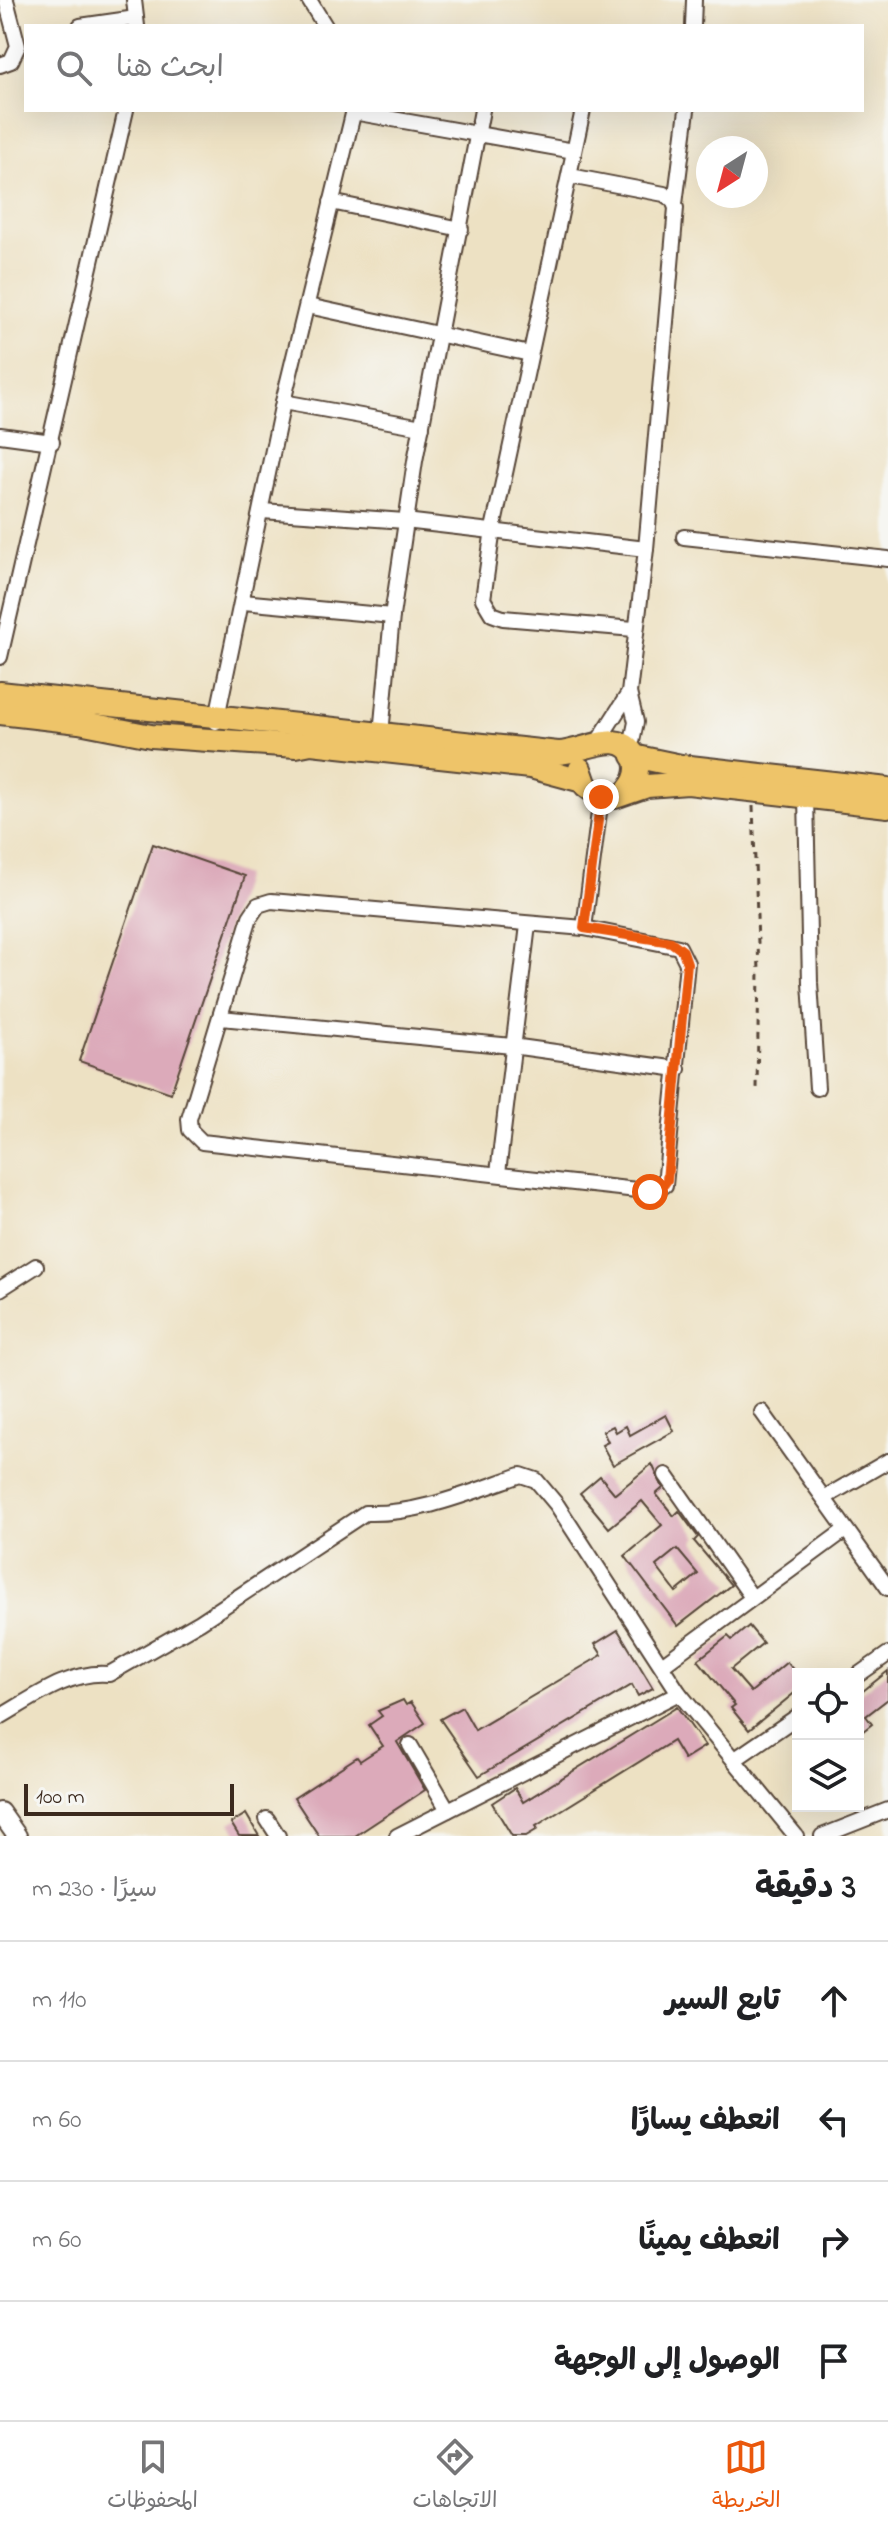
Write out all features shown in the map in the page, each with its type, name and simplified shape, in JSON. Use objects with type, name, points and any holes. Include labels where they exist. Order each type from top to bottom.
[{"type":"main road","points":[[0,693],[549,753],[615,742],[632,753],[681,766],[888,789]]},
{"type":"main road","points":[[0,713],[79,722],[134,735],[296,746],[311,743],[530,767],[582,781],[601,797],[615,797],[628,790],[688,783],[888,806]]},
{"type":"main road","points":[[582,781],[581,761],[592,746]]},
{"type":"main road","points":[[628,790],[637,774],[632,753]]},
{"type":"street","points":[[0,65],[14,56],[22,34],[6,0]]},
{"type":"street","points":[[108,24],[136,22],[134,0]]},
{"type":"street","points":[[309,0],[324,24]]},
{"type":"street","points":[[693,24],[694,0]]},
{"type":"street","points":[[0,657],[52,442],[126,112]]},
{"type":"street","points":[[212,740],[283,402],[354,112]]},
{"type":"street","points":[[360,112],[574,151]]},
{"type":"street","points":[[381,734],[405,521],[482,112]]},
{"type":"street","points":[[583,112],[493,529],[483,599],[492,614],[503,618],[634,629]]},
{"type":"street","points":[[632,753],[636,722],[629,693],[634,629],[646,549],[675,204],[687,112]]},
{"type":"street","points":[[570,176],[664,194],[675,204]]},
{"type":"street","points":[[331,202],[461,229]]},
{"type":"street","points":[[308,306],[530,354]]},
{"type":"street","points":[[283,402],[422,427]]},
{"type":"street","points":[[0,435],[52,442]]},
{"type":"street","points":[[262,511],[493,529],[646,549]]},
{"type":"street","points":[[684,537],[888,559]]},
{"type":"street","points":[[243,602],[392,616]]},
{"type":"street","points":[[592,746],[629,693]]},
{"type":"street","points":[[584,928],[601,797]]},
{"type":"street","points":[[806,797],[810,983],[817,1088]]},
{"type":"street","points":[[264,903],[528,925],[584,928],[671,942],[683,951],[687,963],[667,1180],[659,1191],[202,1142],[190,1130],[189,1119],[250,917],[264,903]]},
{"type":"street","points":[[498,1173],[528,925]]},
{"type":"street","points":[[221,1018],[512,1046],[678,1069]]},
{"type":"street","points":[[0,1289],[36,1266]]},
{"type":"street","points":[[762,1412],[888,1588]]},
{"type":"street","points":[[824,1498],[888,1461]]},
{"type":"street","points":[[0,1717],[57,1685],[93,1672],[109,1674],[200,1622],[365,1513],[388,1514],[424,1506],[521,1475],[536,1480],[557,1505],[679,1693],[796,1836]]},
{"type":"street","points":[[666,1475],[751,1596]]},
{"type":"street","points":[[662,1665],[751,1596],[845,1530]]},
{"type":"street","points":[[864,1671],[888,1654]]},
{"type":"street","points":[[397,1836],[679,1693]]},
{"type":"street","points":[[734,1760],[792,1720]]},
{"type":"street","points":[[410,1745],[448,1810]]},
{"type":"street","points":[[822,1836],[888,1810]]},
{"type":"street","points":[[0,1812],[17,1836]]},
{"type":"street","points":[[267,1819],[278,1836]]},
{"type":"path","points":[[752,791],[759,971],[757,1089]]},
{"type":"building","points":[[153,844],[245,876],[171,1093],[79,1061]]},
{"type":"building","points":[[666,1415],[674,1431],[613,1465],[602,1445],[608,1442],[603,1431],[613,1426],[616,1432],[626,1426],[630,1435]]},
{"type":"building","points":[[652,1464],[663,1488],[656,1494],[674,1516],[679,1511],[698,1537],[694,1541],[731,1585],[678,1626],[625,1556],[662,1525],[642,1501],[609,1528],[580,1493],[600,1476],[615,1494]],"holes":[[[677,1549],[698,1574],[676,1592],[656,1566]]]},
{"type":"building","points":[[749,1626],[763,1643],[731,1669],[751,1692],[787,1662],[792,1668],[792,1695],[749,1730],[731,1708],[735,1705],[698,1660],[728,1636],[732,1640]]},
{"type":"building","points":[[618,1630],[653,1688],[638,1696],[632,1685],[479,1776],[440,1719],[462,1707],[475,1730],[602,1655],[595,1644]]},
{"type":"building","points":[[888,1671],[888,1699],[866,1716],[872,1724],[864,1730],[864,1690]]},
{"type":"building","points":[[403,1700],[406,1705],[411,1702],[425,1723],[397,1742],[425,1790],[355,1836],[319,1836],[294,1798],[357,1757],[360,1761],[383,1746],[369,1725],[382,1716],[378,1711]]},
{"type":"building","points":[[677,1707],[705,1746],[684,1759],[673,1741],[536,1826],[538,1829],[526,1836],[512,1836],[492,1803],[515,1788],[523,1802]]},
{"type":"building","points":[[246,1814],[259,1836],[239,1836],[231,1823]]},
{"type":"route","points":[[601,797],[584,928],[671,942],[683,951],[687,963],[667,1180],[659,1191],[650,1192]]}]
